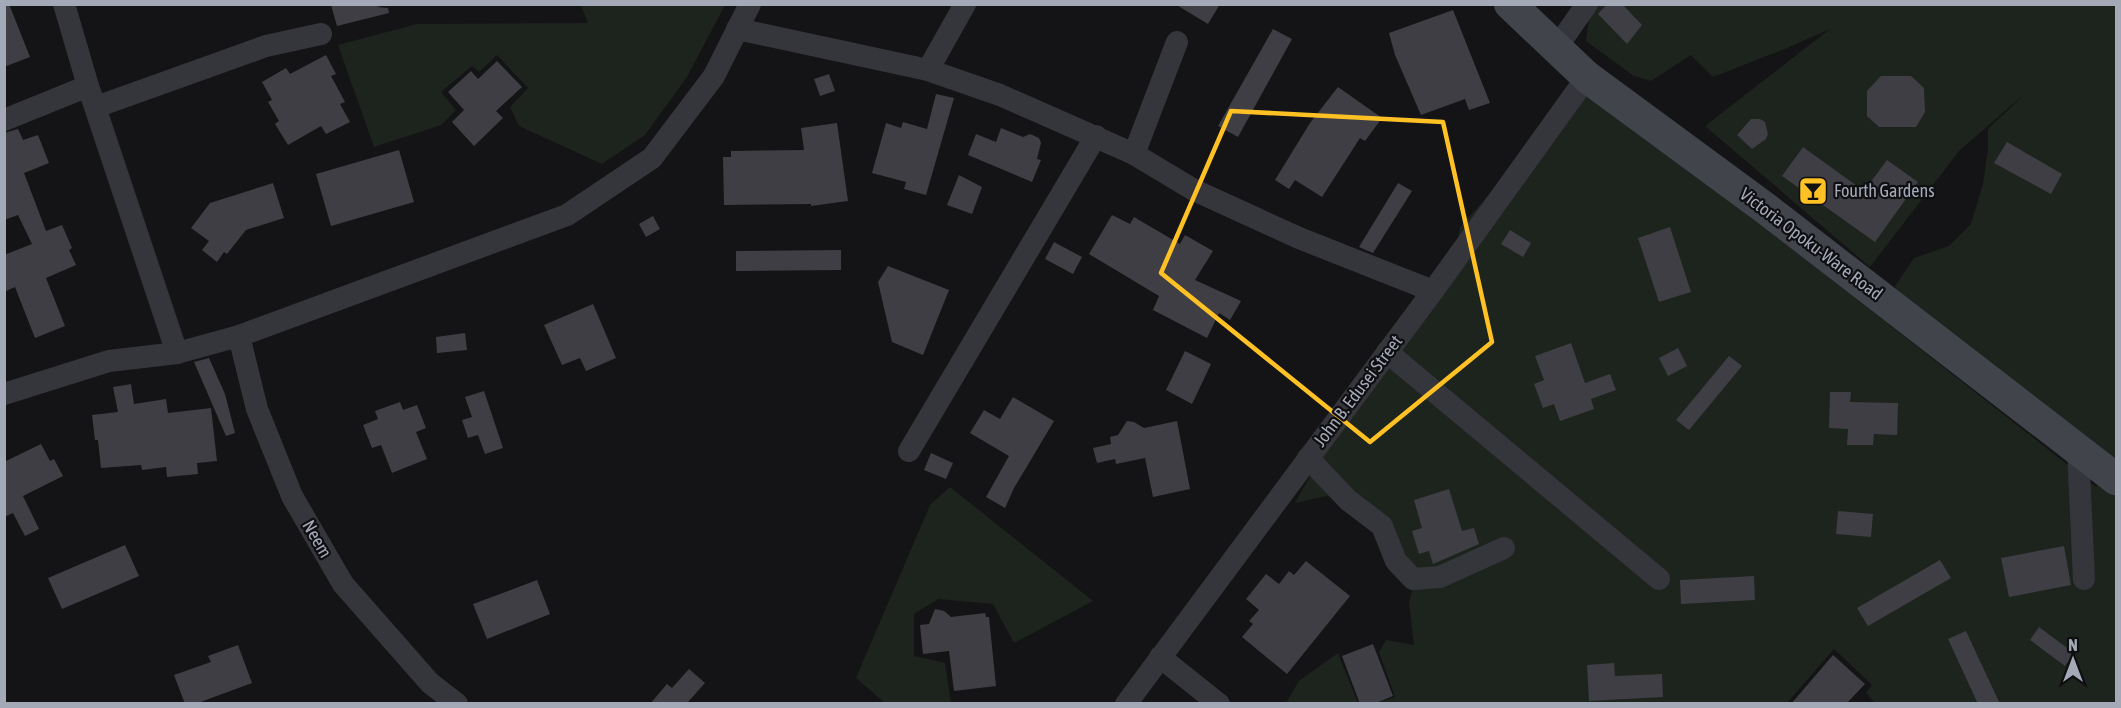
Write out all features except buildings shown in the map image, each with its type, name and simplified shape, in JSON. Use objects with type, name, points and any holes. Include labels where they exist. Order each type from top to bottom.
[{"type":"main road","name":"Victoria Opoku-Ware Road","points":[[1510,4],[1587,77],[1765,208],[2116,478]]},
{"type":"street","points":[[64,4],[88,86],[177,353]]},
{"type":"street","points":[[4,394],[109,361],[177,353],[239,336],[567,215],[652,158],[714,76],[750,4]]},
{"type":"street","points":[[928,70],[965,4]]},
{"type":"street","points":[[1557,47],[1587,4]]},
{"type":"street","points":[[737,29],[928,70],[1000,95],[1134,154],[1194,190],[1288,234],[1433,291]]},
{"type":"street","points":[[96,107],[266,46],[321,34]]},
{"type":"street","points":[[1134,154],[1177,42]]},
{"type":"street","name":"John B. Edusei Street","points":[[1126,704],[1433,291],[1587,77]]},
{"type":"street","points":[[4,120],[88,86]]},
{"type":"street","points":[[909,451],[1096,136]]},
{"type":"street","name":"Neem","points":[[239,336],[257,409],[292,496],[343,584],[430,683],[457,704]]},
{"type":"street","points":[[1387,352],[1659,579]]},
{"type":"street","points":[[2078,448],[2084,579]]},
{"type":"street","points":[[1308,458],[1348,500],[1382,526],[1396,561],[1413,579],[1440,577],[1504,548]]},
{"type":"street","points":[[1160,657],[1219,704]]},
{"type":"highlighted area","points":[[1231,111],[1443,122],[1492,342],[1370,442],[1161,273]]},
{"type":"shaded area","points":[[581,5],[725,5],[687,77],[645,135],[602,164],[519,126],[510,107],[528,88],[497,55],[479,72],[472,66],[441,92],[456,110],[441,125],[374,147],[338,45],[417,24],[588,23]]},
{"type":"shaded area","points":[[1598,5],[2116,5],[2116,703],[1875,703],[1866,693],[1872,685],[1834,649],[1787,703],[1378,703],[1395,697],[1379,652],[1386,640],[1414,645],[1409,602],[1414,583],[1395,529],[1367,507],[1327,496],[1295,503],[1317,464],[1456,249],[1460,227],[1504,178],[1590,90],[2096,487],[2111,470],[1905,308],[1895,286],[1914,258],[1949,246],[1971,224],[1983,184],[1988,129],[2028,91],[1959,151],[1870,267],[1705,126],[1830,29],[1713,77],[1691,55],[1651,81],[1634,76],[1586,41],[1589,19]]},
{"type":"shaded area","points":[[950,487],[1093,601],[1014,643],[993,604],[938,599],[914,614],[914,656],[945,663],[951,703],[885,703],[856,678],[930,505]]},
{"type":"shaded area","points":[[1338,653],[1358,703],[1286,703],[1299,681]]},
{"type":"place","name":"Fourth Gardens","points":[[1813,191]]}]
